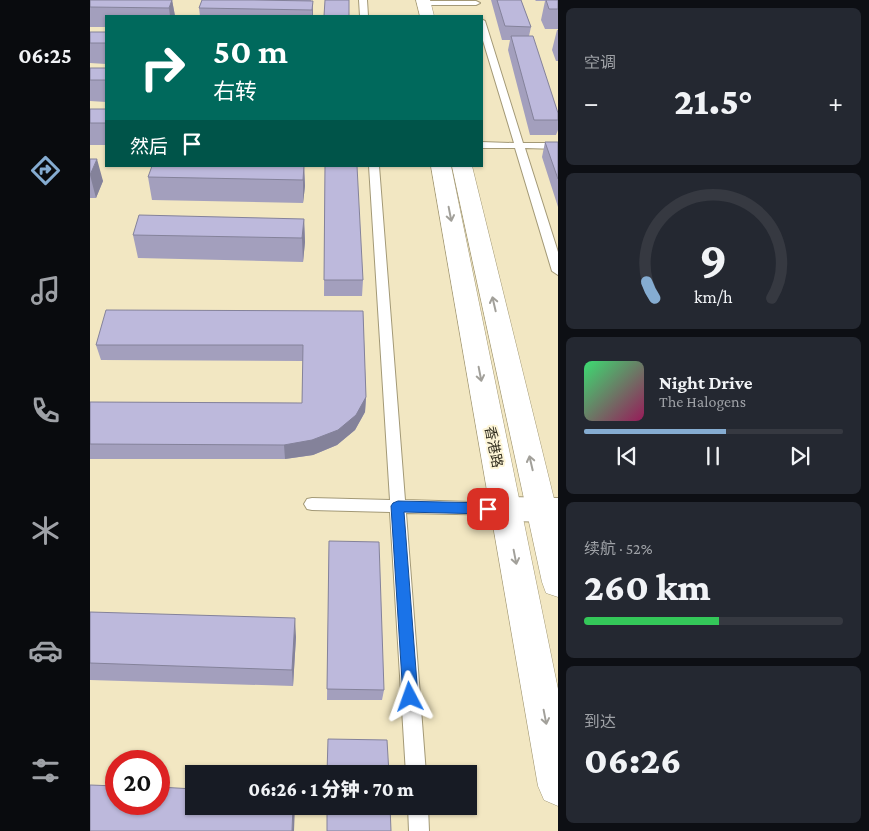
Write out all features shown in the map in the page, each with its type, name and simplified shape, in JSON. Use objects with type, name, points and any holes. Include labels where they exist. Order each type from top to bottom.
[{"type":"main road","points":[[409,0],[412,15]]},
{"type":"main road","name":"香港路","points":[[441,167],[558,786]]},
{"type":"main road","points":[[462,167],[550,510],[558,582]]},
{"type":"street","points":[[506,509],[550,510]]},
{"type":"lane","points":[[363,0],[364,15]]},
{"type":"lane","points":[[425,7],[475,2],[480,15]]},
{"type":"lane","points":[[483,28],[558,271]]},
{"type":"lane","points":[[483,145],[558,146]]},
{"type":"lane","points":[[374,167],[415,765]]},
{"type":"lane","points":[[312,504],[506,509]]},
{"type":"lane","points":[[418,815],[419,831]]},
{"type":"building","points":[[90,0],[172,0],[169,8],[90,7]]},
{"type":"building","points":[[202,0],[313,1],[312,10],[199,8]]},
{"type":"building","points":[[325,0],[349,0],[349,15],[324,15]]},
{"type":"building","points":[[497,0],[521,0],[531,27],[505,26]]},
{"type":"building","points":[[546,0],[558,0],[558,9],[549,9]]},
{"type":"building","points":[[90,32],[105,32],[105,43],[90,43]]},
{"type":"building","points":[[511,36],[533,36],[558,113],[558,120],[534,120]]},
{"type":"building","points":[[90,68],[105,68],[105,80],[90,80]]},
{"type":"building","points":[[90,109],[105,109],[105,123],[90,123]]},
{"type":"building","points":[[545,142],[558,142],[558,179]]},
{"type":"building","points":[[90,159],[97,159],[90,175]]},
{"type":"building","points":[[152,167],[304,167],[303,180],[148,177]]},
{"type":"building","points":[[325,167],[357,167],[363,280],[324,280]]},
{"type":"building","points":[[139,215],[304,219],[302,238],[133,235]]},
{"type":"building","points":[[106,310],[363,311],[366,397],[356,415],[338,430],[312,440],[284,445],[90,444],[90,402],[302,403],[303,345],[96,345]]},
{"type":"building","points":[[329,541],[379,542],[384,690],[327,689]]},
{"type":"building","points":[[90,612],[295,618],[292,670],[90,663]]},
{"type":"building","points":[[328,739],[387,740],[388,765],[327,765]]},
{"type":"building","points":[[90,785],[105,786],[105,815],[170,815],[170,788],[185,788],[185,815],[293,815],[292,831],[90,831]]},
{"type":"building","points":[[327,815],[390,815],[391,831],[327,831]]},
{"type":"route","points":[[410,697],[398,506],[488,509]]}]
